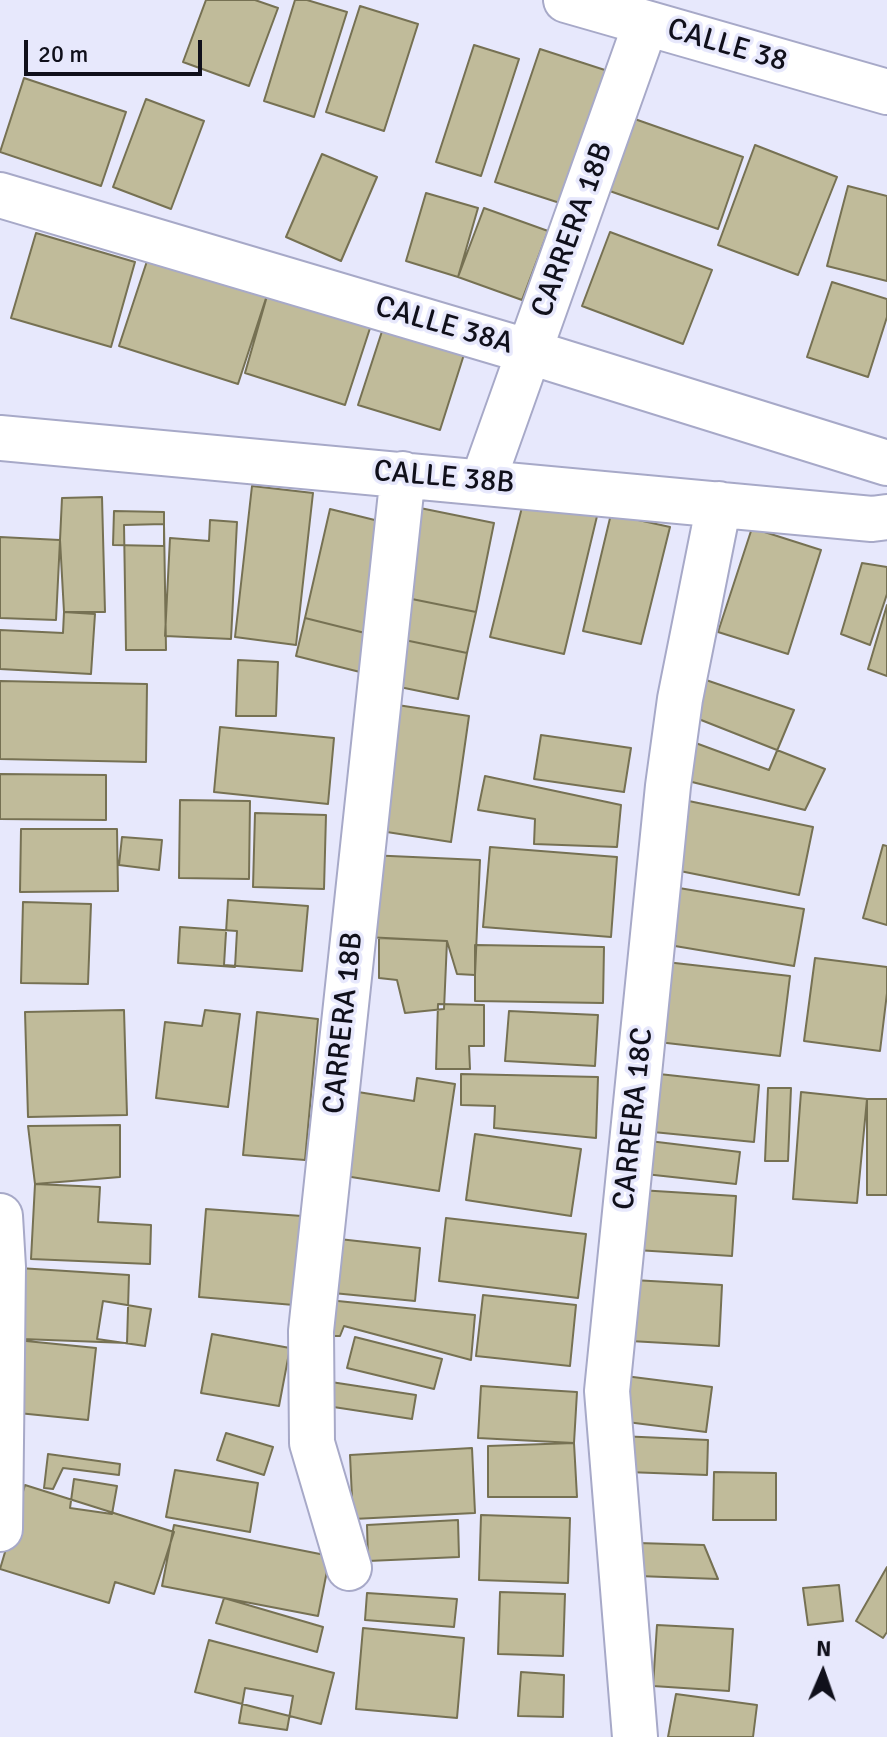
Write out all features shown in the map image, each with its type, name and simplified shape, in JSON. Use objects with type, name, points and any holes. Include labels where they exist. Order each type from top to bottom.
[{"type":"street","name":"CALLE 38","points":[[566,0],[887,92]]},
{"type":"street","name":"CARRERA 18B","points":[[483,481],[646,23]]},
{"type":"street","name":"CALLE 38A","points":[[0,195],[530,352],[887,463]]},
{"type":"street","name":"CALLE 38B","points":[[0,438],[872,519],[887,517]]},
{"type":"street","name":"CARRERA 18B","points":[[349,1568],[312,1443],[311,1331],[403,474]]},
{"type":"street","name":"CARRERA 18C","points":[[635,1737],[607,1391],[668,786],[680,699],[719,504]]},
{"type":"street","points":[[0,1216],[3,1267],[0,1529]]},
{"type":"building","points":[[206,0],[255,0],[278,8],[249,86],[183,62]]},
{"type":"building","points":[[295,0],[307,0],[347,12],[314,117],[264,101]]},
{"type":"building","points":[[360,6],[418,24],[384,131],[326,112]]},
{"type":"building","points":[[474,45],[519,59],[481,176],[436,162]]},
{"type":"building","points":[[540,49],[611,72],[566,205],[495,182]]},
{"type":"building","points":[[24,78],[126,112],[101,186],[0,152]]},
{"type":"building","points":[[146,99],[204,121],[171,209],[113,187]]},
{"type":"building","points":[[629,117],[743,157],[718,229],[604,189]]},
{"type":"building","points":[[755,145],[837,177],[798,275],[718,245]]},
{"type":"building","points":[[322,154],[377,177],[341,261],[286,237]]},
{"type":"building","points":[[848,186],[887,196],[887,281],[827,266]]},
{"type":"building","points":[[426,193],[478,208],[458,277],[406,261]]},
{"type":"building","points":[[484,208],[548,231],[522,300],[458,277]]},
{"type":"building","points":[[610,232],[712,270],[683,344],[582,306]]},
{"type":"building","points":[[36,233],[135,262],[111,347],[11,318]]},
{"type":"building","points":[[150,252],[269,289],[238,384],[119,346]]},
{"type":"building","points":[[832,282],[887,299],[887,317],[868,377],[807,357]]},
{"type":"building","points":[[269,289],[373,319],[345,405],[245,373]]},
{"type":"building","points":[[386,319],[467,345],[440,430],[358,405]]},
{"type":"building","points":[[252,486],[313,493],[296,645],[235,637]]},
{"type":"building","points":[[525,495],[598,512],[564,654],[490,637]]},
{"type":"building","points":[[102,497],[105,612],[64,612],[60,540],[62,498]]},
{"type":"building","points":[[420,508],[494,523],[476,612],[402,597]]},
{"type":"building","points":[[330,509],[395,525],[369,634],[305,618]]},
{"type":"building","points":[[114,511],[164,512],[164,546],[113,545]]},
{"type":"building","points":[[611,514],[670,527],[641,644],[583,631]]},
{"type":"building","points":[[210,520],[237,522],[231,639],[165,636],[170,538],[209,541]]},
{"type":"building","points":[[164,524],[166,650],[126,650],[124,525]]},
{"type":"building","points":[[752,528],[821,550],[788,654],[718,632]]},
{"type":"building","points":[[0,537],[60,540],[56,620],[0,618]]},
{"type":"building","points":[[862,563],[887,567],[887,594],[870,645],[841,634]]},
{"type":"building","points":[[402,597],[476,612],[467,653],[395,638]]},
{"type":"building","points":[[887,605],[887,676],[868,669]]},
{"type":"building","points":[[64,612],[95,614],[91,674],[0,669],[0,630],[63,633]]},
{"type":"building","points":[[305,618],[369,634],[360,672],[296,656]]},
{"type":"building","points":[[395,638],[467,653],[458,699],[385,684]]},
{"type":"building","points":[[238,660],[278,662],[276,716],[236,716]]},
{"type":"building","points":[[703,679],[794,710],[769,770],[682,738]]},
{"type":"building","points":[[0,681],[147,684],[146,762],[0,759]]},
{"type":"building","points":[[391,704],[469,716],[451,842],[374,830]]},
{"type":"building","points":[[696,718],[825,769],[805,810],[688,781]]},
{"type":"building","points":[[220,727],[334,738],[328,804],[214,792]]},
{"type":"building","points":[[541,735],[631,748],[624,792],[534,779]]},
{"type":"building","points":[[0,774],[106,775],[106,820],[0,819]]},
{"type":"building","points":[[485,776],[621,805],[617,847],[534,844],[535,819],[478,810]]},
{"type":"building","points":[[180,800],[250,801],[249,879],[179,878]]},
{"type":"building","points":[[684,800],[813,827],[799,895],[670,869]]},
{"type":"building","points":[[255,813],[326,815],[324,889],[253,887]]},
{"type":"building","points":[[21,829],[117,829],[118,891],[20,892]]},
{"type":"building","points":[[122,837],[162,840],[159,870],[119,865]]},
{"type":"building","points":[[883,845],[887,846],[887,925],[863,918]]},
{"type":"building","points":[[490,847],[617,857],[611,937],[483,927]]},
{"type":"building","points":[[368,855],[480,860],[475,975],[457,974],[447,941],[365,937]]},
{"type":"building","points":[[679,888],[804,909],[794,966],[669,945]]},
{"type":"building","points":[[228,900],[308,906],[302,971],[224,965]]},
{"type":"building","points":[[23,902],[91,904],[88,984],[21,983]]},
{"type":"building","points":[[180,927],[237,931],[235,967],[178,963]]},
{"type":"building","points":[[379,938],[447,941],[444,1009],[405,1013],[397,980],[379,978]]},
{"type":"building","points":[[475,945],[604,947],[603,1003],[475,1001]]},
{"type":"building","points":[[815,958],[887,967],[880,1051],[804,1041]]},
{"type":"building","points":[[666,962],[790,976],[780,1056],[658,1042]]},
{"type":"building","points":[[438,1004],[484,1005],[484,1046],[469,1046],[470,1069],[436,1069]]},
{"type":"building","points":[[124,1010],[127,1115],[28,1117],[25,1012]]},
{"type":"building","points":[[205,1010],[240,1014],[228,1107],[156,1098],[165,1022],[202,1026]]},
{"type":"building","points":[[509,1011],[598,1015],[595,1066],[505,1061]]},
{"type":"building","points":[[257,1012],[318,1019],[305,1160],[243,1155]]},
{"type":"building","points":[[650,1073],[759,1085],[754,1142],[643,1131]]},
{"type":"building","points":[[461,1074],[598,1077],[596,1138],[494,1128],[495,1106],[461,1105]]},
{"type":"building","points":[[417,1078],[455,1084],[439,1191],[345,1176],[358,1092],[414,1101]]},
{"type":"building","points":[[768,1088],[791,1088],[788,1161],[765,1161]]},
{"type":"building","points":[[801,1092],[867,1099],[857,1203],[793,1199]]},
{"type":"building","points":[[867,1099],[887,1099],[887,1195],[867,1195]]},
{"type":"building","points":[[120,1125],[120,1177],[35,1184],[28,1126]]},
{"type":"building","points":[[475,1134],[581,1149],[571,1216],[466,1200]]},
{"type":"building","points":[[641,1140],[740,1152],[736,1184],[636,1173]]},
{"type":"building","points":[[35,1184],[100,1187],[98,1222],[151,1225],[150,1264],[31,1259]]},
{"type":"building","points":[[639,1190],[736,1196],[732,1256],[636,1250]]},
{"type":"building","points":[[206,1209],[302,1216],[294,1305],[199,1297]]},
{"type":"building","points":[[446,1218],[586,1234],[578,1298],[439,1281]]},
{"type":"building","points":[[339,1239],[420,1248],[415,1301],[333,1293]]},
{"type":"building","points":[[19,1268],[129,1275],[127,1343],[22,1339]]},
{"type":"building","points":[[633,1280],[722,1285],[719,1346],[630,1341]]},
{"type":"building","points":[[483,1295],[576,1305],[570,1366],[476,1356]]},
{"type":"building","points":[[328,1300],[475,1315],[471,1360],[344,1326],[340,1336],[325,1336]]},
{"type":"building","points":[[103,1301],[151,1309],[145,1346],[97,1339]]},
{"type":"building","points":[[212,1334],[290,1348],[279,1406],[201,1393]]},
{"type":"building","points":[[355,1337],[442,1359],[434,1389],[347,1368]]},
{"type":"building","points":[[16,1340],[96,1348],[88,1420],[8,1412]]},
{"type":"building","points":[[625,1376],[712,1387],[706,1432],[619,1421]]},
{"type":"building","points":[[331,1382],[416,1395],[412,1419],[327,1406]]},
{"type":"building","points":[[481,1386],[577,1392],[574,1443],[478,1438]]},
{"type":"building","points":[[226,1433],[273,1447],[264,1475],[217,1460]]},
{"type":"building","points":[[619,1436],[708,1440],[707,1475],[627,1472]]},
{"type":"building","points":[[574,1443],[577,1497],[488,1497],[488,1446]]},
{"type":"building","points":[[472,1448],[475,1513],[353,1519],[350,1455]]},
{"type":"building","points":[[48,1454],[120,1464],[119,1475],[63,1468],[53,1489],[44,1488]]},
{"type":"building","points":[[175,1470],[258,1483],[250,1532],[166,1517]]},
{"type":"building","points":[[714,1472],[776,1473],[776,1520],[713,1520]]},
{"type":"building","points":[[74,1479],[117,1486],[112,1514],[70,1508]]},
{"type":"building","points":[[25,1485],[174,1532],[154,1594],[115,1582],[109,1603],[0,1569]]},
{"type":"building","points":[[481,1515],[570,1518],[568,1583],[479,1580]]},
{"type":"building","points":[[458,1520],[459,1557],[368,1561],[367,1525]]},
{"type":"building","points":[[174,1525],[330,1556],[318,1616],[162,1586]]},
{"type":"building","points":[[638,1543],[704,1545],[718,1579],[638,1576]]},
{"type":"building","points":[[887,1567],[887,1632],[883,1638],[856,1621]]},
{"type":"building","points":[[839,1585],[843,1621],[808,1625],[803,1588]]},
{"type":"building","points":[[500,1592],[565,1594],[563,1656],[498,1654]]},
{"type":"building","points":[[367,1593],[457,1599],[454,1627],[365,1620]]},
{"type":"building","points":[[224,1598],[323,1627],[317,1652],[216,1623]]},
{"type":"building","points":[[657,1625],[733,1629],[729,1691],[653,1686]]},
{"type":"building","points":[[363,1628],[464,1638],[457,1718],[356,1709]]},
{"type":"building","points":[[209,1640],[334,1673],[321,1724],[195,1692]]},
{"type":"building","points":[[521,1672],[564,1675],[563,1717],[518,1716]]},
{"type":"building","points":[[245,1688],[293,1696],[287,1730],[239,1723]]},
{"type":"building","points":[[676,1694],[757,1705],[753,1737],[668,1737]]}]
